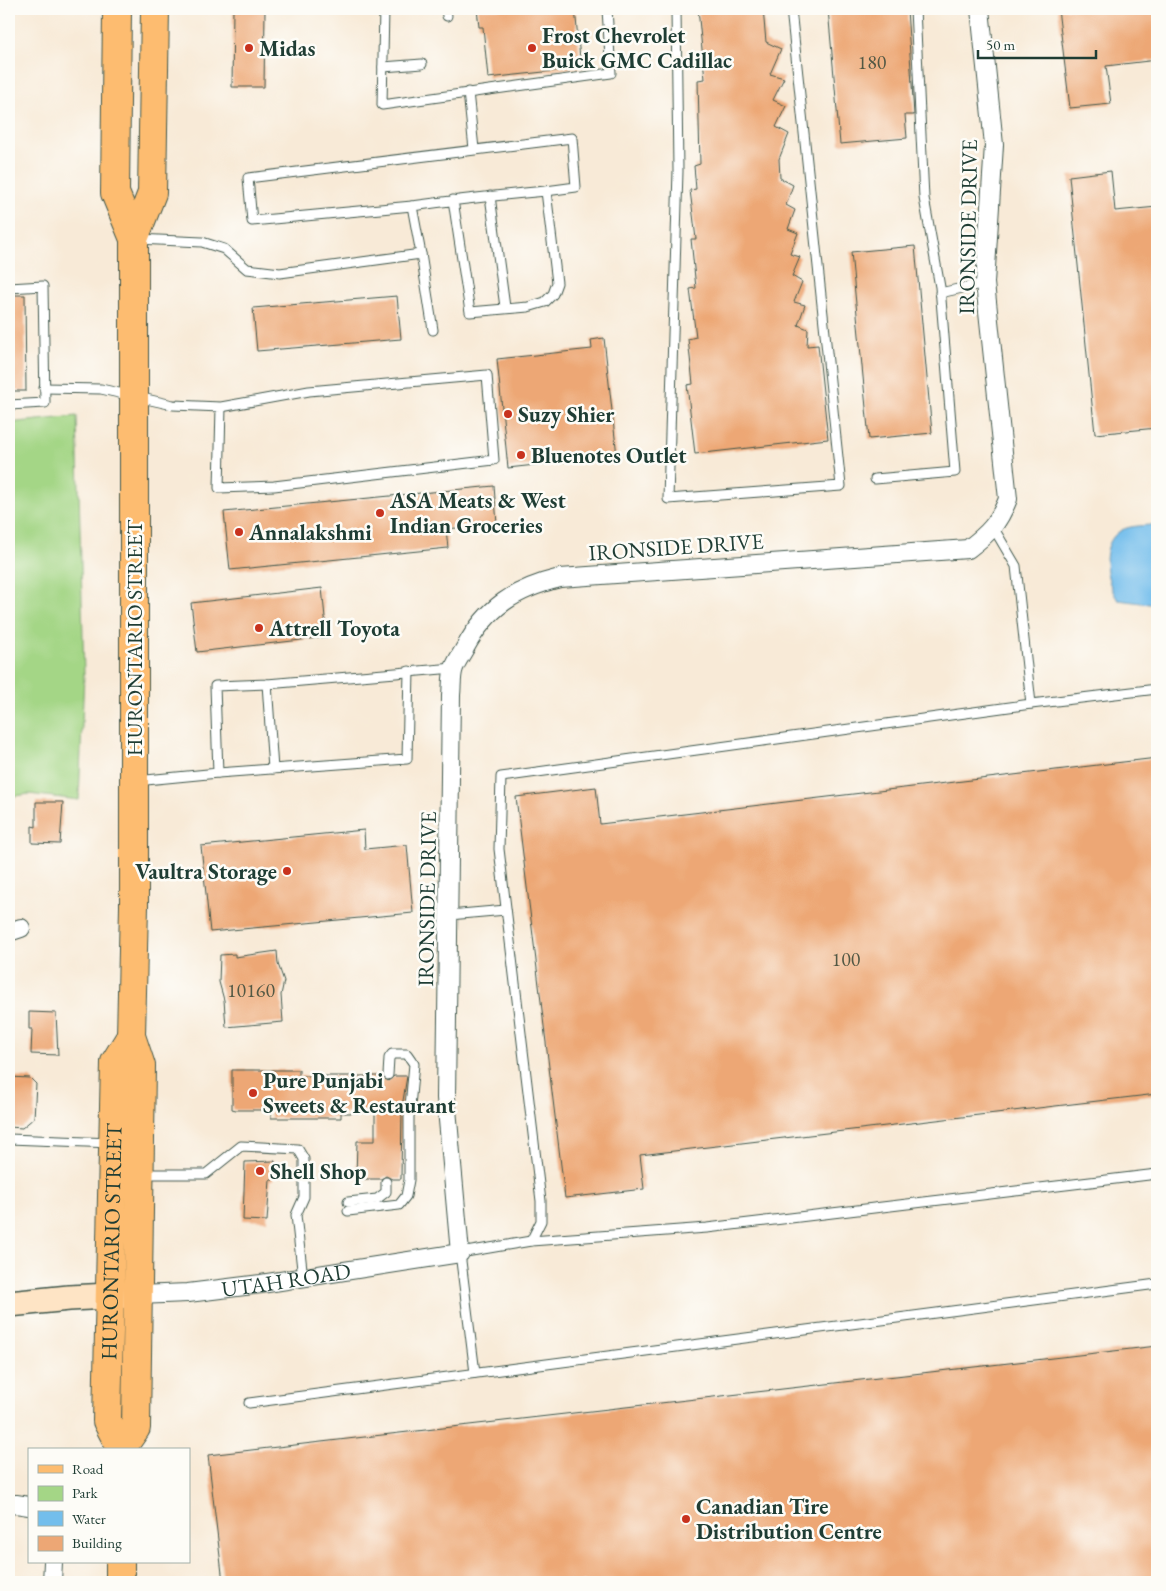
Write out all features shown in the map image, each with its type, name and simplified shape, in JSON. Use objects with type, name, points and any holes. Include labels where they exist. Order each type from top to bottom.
[{"type":"main road","name":"HURONTARIO STREET","points":[[117,9],[115,193],[134,239]]},
{"type":"main road","name":"HURONTARIO STREET","points":[[123,1448],[136,1428],[140,1174],[141,1066],[131,1036],[134,782],[134,239],[152,193],[157,10]]},
{"type":"main road","name":"HURONTARIO STREET","points":[[121,1448],[107,1420],[112,1143],[115,1062],[131,1036]]},
{"type":"main road","points":[[120,1564],[120,1582]]},
{"type":"street","name":"IRONSIDE DRIVE","points":[[460,1253],[446,1098],[451,695],[454,668],[472,635],[487,615],[507,599],[533,585],[560,578],[968,548],[1000,520],[1008,499],[985,283],[994,145],[980,9]]},
{"type":"street","name":"UTAH ROAD","points":[[9,1304],[110,1296],[188,1293],[303,1278],[460,1253]]},
{"type":"street","points":[[9,1505],[28,1506]]},
{"type":"street","points":[[52,1564],[52,1582]]},
{"type":"lane","points":[[384,9],[382,105],[611,73],[608,9]]},
{"type":"lane","points":[[676,9],[678,171],[668,499],[841,486],[791,9]]},
{"type":"lane","points":[[875,479],[955,472],[940,293],[924,198],[915,9]]},
{"type":"lane","points":[[383,67],[422,64]]},
{"type":"lane","points":[[468,92],[474,149]]},
{"type":"lane","points":[[572,138],[576,188],[252,221],[248,178],[474,149],[572,138]]},
{"type":"lane","points":[[453,200],[470,312],[505,307],[528,307],[545,302],[553,294],[557,284],[546,191]]},
{"type":"lane","points":[[490,196],[505,307]]},
{"type":"lane","points":[[412,206],[433,330]]},
{"type":"lane","points":[[134,239],[202,242],[224,249],[247,268],[280,273],[421,254]]},
{"type":"lane","points":[[940,293],[985,283]]},
{"type":"lane","points":[[9,288],[43,286],[45,403],[9,405]]},
{"type":"lane","points":[[44,388],[101,389],[173,405],[221,407],[269,397],[487,375],[494,460],[274,486],[218,488],[221,407]]},
{"type":"lane","points":[[993,527],[1016,566],[1031,704]]},
{"type":"lane","points":[[218,773],[215,686],[267,684],[454,668]]},
{"type":"lane","points":[[134,782],[218,773],[407,759],[409,671]]},
{"type":"lane","points":[[267,684],[273,769]]},
{"type":"lane","points":[[530,1241],[541,1221],[541,1201],[499,849],[501,777],[1031,704],[1157,689]]},
{"type":"lane","points":[[449,915],[506,910]]},
{"type":"lane","points":[[386,1182],[386,1192],[377,1200],[348,1206],[399,1205],[407,1192],[414,1064],[407,1054],[392,1054],[389,1058],[388,1075]]},
{"type":"lane","points":[[9,1140],[112,1143]]},
{"type":"lane","points":[[140,1174],[206,1174],[241,1146],[298,1149],[304,1159],[304,1197],[296,1215],[303,1278]]},
{"type":"lane","points":[[475,1374],[460,1253],[530,1241],[707,1228],[1157,1174]]},
{"type":"lane","points":[[249,1403],[1157,1284]]},
{"type":"green space","points":[[77,416],[84,674],[79,800],[29,794],[9,797],[9,423]]},
{"type":"water","points":[[1157,524],[1157,605],[1118,600],[1113,592],[1107,573],[1106,563],[1109,543],[1114,536],[1126,528]]},
{"type":"building","name":"Midas","points":[[233,9],[265,9],[264,87],[232,87]]},
{"type":"building","name":"Frost Chevrolet Buick GMC Cadillac","points":[[477,9],[575,9],[581,68],[488,78],[483,27],[479,27]]},
{"type":"building","points":[[698,9],[763,9],[766,42],[781,49],[770,74],[784,78],[773,100],[786,106],[776,127],[789,134],[779,159],[780,178],[793,185],[786,205],[795,210],[788,229],[798,233],[790,254],[800,257],[792,276],[802,282],[794,302],[805,305],[798,325],[808,329],[807,346],[818,345],[828,439],[695,454],[687,385],[693,384],[688,339],[696,337],[690,289],[696,288],[691,239],[696,239],[690,190],[696,189],[694,166],[700,164],[698,80],[705,79]]},
{"type":"building","points":[[828,9],[907,9],[914,115],[905,115],[907,138],[840,144]]},
{"type":"building","points":[[1058,9],[1157,9],[1157,60],[1106,66],[1111,104],[1070,108]]},
{"type":"building","points":[[1111,171],[1115,211],[1157,207],[1157,428],[1095,434],[1069,176]]},
{"type":"building","points":[[915,246],[932,433],[869,439],[851,252]]},
{"type":"building","points":[[9,295],[25,295],[26,391],[9,391]]},
{"type":"building","points":[[397,296],[401,339],[257,351],[253,308]]},
{"type":"building","points":[[604,338],[617,456],[508,468],[497,359],[592,349],[591,340]]},
{"type":"building","points":[[494,486],[497,524],[446,529],[448,548],[230,570],[224,512]]},
{"type":"building","points":[[322,588],[327,637],[197,652],[191,603]]},
{"type":"building","points":[[1157,758],[1157,1094],[640,1155],[644,1189],[565,1198],[516,797],[596,787],[600,824]]},
{"type":"building","points":[[36,802],[63,802],[60,844],[32,843],[32,826],[36,827]]},
{"type":"building","points":[[364,830],[365,849],[407,845],[413,913],[210,932],[201,846]]},
{"type":"building","points":[[277,951],[278,964],[284,981],[281,995],[283,1022],[226,1027],[224,1000],[219,982],[220,955],[235,954],[235,957]]},
{"type":"building","points":[[29,1012],[56,1013],[58,1055],[31,1054],[32,1029],[29,1029]]},
{"type":"building","points":[[232,1070],[299,1070],[299,1076],[382,1076],[388,1081],[394,1076],[407,1076],[402,1107],[401,1179],[392,1179],[386,1176],[381,1179],[356,1179],[357,1141],[375,1141],[375,1113],[341,1113],[341,1118],[271,1118],[271,1110],[232,1109]]},
{"type":"building","points":[[9,1077],[30,1078],[36,1084],[34,1118],[22,1128],[9,1127]]},
{"type":"building","points":[[275,1161],[273,1180],[270,1180],[267,1221],[243,1220],[245,1162]]},
{"type":"building","name":"Canadian Tire Distribution Centre","points":[[1157,1346],[1157,1582],[223,1582],[208,1455]]},
{"type":"place","name":"Midas","points":[[249,48]]},
{"type":"place","name":"Frost Chevrolet Buick GMC Cadillac","points":[[532,48]]},
{"type":"place","name":"Suzy Shier","points":[[508,414]]},
{"type":"place","name":"Bluenotes Outlet","points":[[521,455]]},
{"type":"place","name":"ASA Meats & West Indian Groceries","points":[[380,513]]},
{"type":"place","name":"Annalakshmi","points":[[239,532]]},
{"type":"place","name":"Attrell Toyota","points":[[259,628]]},
{"type":"place","name":"Vaultra Storage","points":[[287,871]]},
{"type":"place","name":"Pure Punjabi Sweets & Restaurant","points":[[253,1093]]},
{"type":"place","name":"Shell Shop","points":[[260,1171]]},
{"type":"place","name":"Canadian Tire Distribution Centre","points":[[686,1519]]}]
